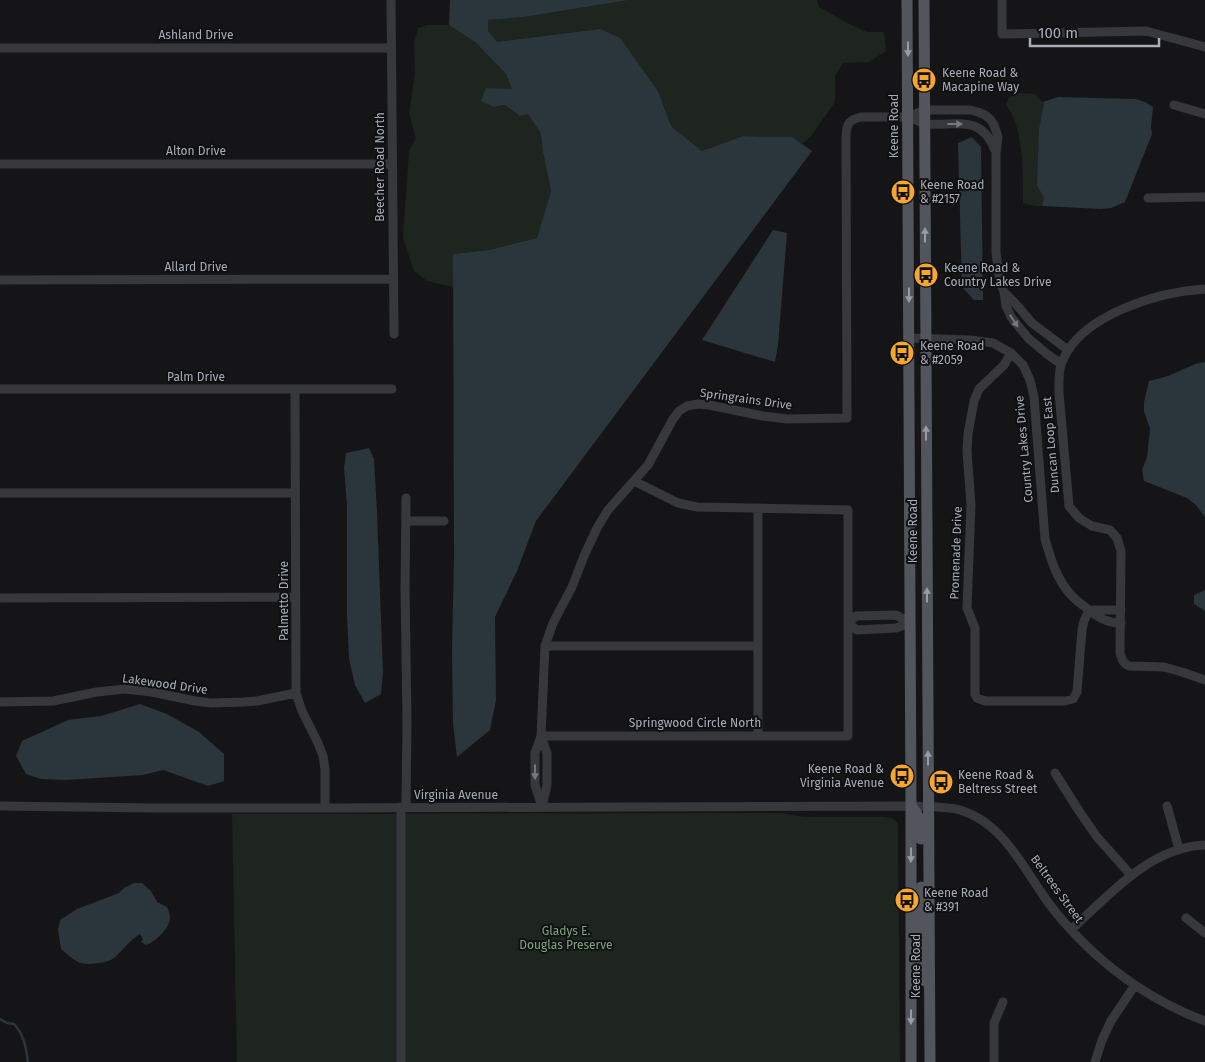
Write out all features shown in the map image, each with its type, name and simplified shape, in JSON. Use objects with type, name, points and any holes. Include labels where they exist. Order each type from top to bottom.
[{"type":"main road","name":"Keene Road","points":[[907,0],[911,662],[911,1062]]},
{"type":"main road","name":"Keene Road","points":[[924,0],[930,1062]]},
{"type":"main road","points":[[911,662],[918,695],[919,788],[922,801],[928,807]]},
{"type":"main road","points":[[911,806],[917,812],[921,826],[922,966],[930,997]]},
{"type":"street","name":"Beecher Road North","points":[[391,0],[394,334]]},
{"type":"street","points":[[1002,0],[1002,34],[1146,30],[1205,47]]},
{"type":"street","name":"Ashland Drive","points":[[0,48],[391,48]]},
{"type":"street","points":[[1174,105],[1205,114]]},
{"type":"street","points":[[908,117],[924,110],[970,110],[985,115],[990,120],[998,137],[996,153],[996,253],[1006,306],[1019,328],[1034,344],[1061,364]]},
{"type":"street","name":"Springrains Drive","points":[[542,807],[547,785],[547,753],[541,736],[545,646],[553,623],[572,587],[597,528],[608,510],[648,465],[672,419],[687,406],[698,404],[787,419],[847,418],[846,128],[849,122],[860,117],[908,117]]},
{"type":"street","points":[[908,117],[925,124],[972,125],[984,132],[996,153]]},
{"type":"street","name":"Alton Drive","points":[[0,164],[392,164]]},
{"type":"street","points":[[1148,198],[1205,197]]},
{"type":"street","name":"Allard Drive","points":[[0,280],[393,279]]},
{"type":"street","name":"Duncan Loop East","points":[[1205,289],[1150,298],[1129,306],[1092,327],[1068,350],[1061,364],[1058,393],[1069,506],[1079,518],[1092,526],[1110,530],[1118,538],[1121,551],[1120,654],[1124,664],[1135,667],[1164,667],[1205,680]]},
{"type":"street","points":[[1004,292],[1032,323],[1068,350]]},
{"type":"street","points":[[1034,344],[1043,332]]},
{"type":"street","name":"Country Lakes Drive","points":[[909,338],[970,340],[993,343],[1011,353],[1022,365],[1030,380],[1034,396],[1045,539],[1051,561],[1060,580],[1073,597],[1097,616],[1112,623],[1121,623]]},
{"type":"street","name":"Promenade Drive","points":[[1011,353],[1004,365],[979,389],[974,401],[968,434],[967,451],[971,505],[967,608],[975,628],[975,691],[977,698],[985,701],[1065,701],[1073,699],[1077,692],[1082,630],[1089,610]]},
{"type":"street","name":"Palm Drive","points":[[0,389],[392,389]]},
{"type":"street","name":"Palmetto Drive","points":[[295,389],[296,693],[302,711],[323,756],[325,808]]},
{"type":"street","points":[[634,481],[678,503],[698,508],[848,510],[848,623]]},
{"type":"street","points":[[0,494],[295,493]]},
{"type":"street","points":[[401,1062],[403,807],[407,721],[406,498]]},
{"type":"street","points":[[758,508],[758,736]]},
{"type":"street","points":[[406,521],[444,521]]},
{"type":"street","points":[[0,598],[296,597]]},
{"type":"street","points":[[1089,610],[1121,610]]},
{"type":"street","points":[[848,623],[856,616],[896,615],[910,623]]},
{"type":"street","points":[[848,623],[857,630],[896,628],[910,623]]},
{"type":"street","name":"Springwood Circle North","points":[[541,736],[848,736],[848,623]]},
{"type":"street","points":[[545,646],[758,646]]},
{"type":"street","name":"Lakewood Drive","points":[[0,702],[53,701],[97,692],[125,689],[211,703],[251,702],[296,693]]},
{"type":"street","points":[[1054,773],[1078,812],[1097,837],[1131,875]]},
{"type":"street","name":"Virginia Avenue","points":[[0,806],[325,808],[911,806]]},
{"type":"street","name":"Beltrees Street","points":[[911,806],[960,810],[983,821],[1002,836],[1042,894],[1071,930],[1094,953],[1135,985],[1164,1002],[1205,1021]]},
{"type":"street","points":[[1167,806],[1179,849]]},
{"type":"street","points":[[1071,930],[1131,875],[1146,864],[1179,849],[1194,845],[1205,845]]},
{"type":"street","points":[[1186,918],[1205,934]]},
{"type":"street","points":[[1095,1062],[1111,1021],[1135,985]]},
{"type":"street","points":[[994,1062],[994,1023],[1003,1002]]},
{"type":"green space","points":[[629,0],[817,0],[819,7],[847,23],[867,32],[884,32],[886,51],[869,62],[843,63],[835,76],[835,102],[812,135],[802,144],[792,137],[743,136],[702,151],[671,126],[658,91],[600,29],[496,42],[488,31],[487,20],[524,17]]},
{"type":"green space","points":[[427,25],[449,25],[475,42],[506,74],[513,90],[494,107],[505,105],[520,116],[528,114],[541,134],[551,193],[538,238],[489,250],[453,254],[453,287],[427,281],[414,271],[403,238],[409,151],[416,138],[409,114],[415,73],[414,43],[418,28]]},
{"type":"green space","points":[[1019,93],[1035,94],[1044,104],[1045,198],[1042,206],[1023,203],[1019,139],[1012,114],[1006,105],[1009,97]]},
{"type":"green space","name":"Gladys E. Douglas Preserve","points":[[781,813],[804,817],[885,817],[893,819],[898,823],[900,1062],[237,1062],[232,814]]},
{"type":"shaded area","points":[[450,0],[629,0],[524,17],[488,20],[488,31],[497,42],[600,29],[620,38],[658,91],[671,126],[702,151],[743,136],[792,137],[812,151],[536,521],[517,571],[495,617],[496,700],[490,730],[457,757],[453,724],[452,651],[454,555],[453,254],[489,250],[537,238],[551,192],[541,134],[528,114],[520,116],[505,105],[494,107],[481,101],[486,88],[512,89],[506,74],[475,42],[449,25]]},
{"type":"shaded area","points":[[1058,97],[1136,99],[1153,107],[1152,134],[1125,202],[1111,208],[1101,209],[1042,206],[1044,198],[1037,185],[1039,129],[1043,102]]},
{"type":"shaded area","points":[[972,137],[981,147],[983,300],[974,300],[962,287],[958,143]]},
{"type":"shaded area","points":[[773,230],[787,233],[775,362],[702,340]]},
{"type":"shaded area","points":[[1205,362],[1205,517],[1196,505],[1187,498],[1144,481],[1142,470],[1147,457],[1150,429],[1144,411],[1149,381]]},
{"type":"shaded area","points":[[369,448],[374,459],[383,673],[381,694],[365,703],[355,685],[349,659],[347,505],[344,468],[346,453]]},
{"type":"shaded area","points":[[1205,590],[1205,611],[1194,604],[1194,595]]},
{"type":"shaded area","points":[[140,704],[167,714],[199,732],[224,754],[224,781],[208,786],[163,770],[143,775],[66,780],[41,779],[26,774],[16,756],[22,741],[68,720],[101,716]]},
{"type":"shaded area","points":[[134,883],[142,883],[151,891],[157,902],[168,909],[169,923],[157,938],[146,945],[141,942],[143,939],[140,934],[114,958],[99,963],[86,964],[78,962],[61,949],[58,930],[60,920],[77,909],[119,893]]},
{"type":"waterway","points":[[0,1019],[14,1024],[20,1032],[28,1062]]},
{"type":"place","name":"Keene Road & Macapine Way","points":[[924,80]]},
{"type":"place","name":"Keene Road & #2157","points":[[903,192]]},
{"type":"place","name":"Keene Road & Country Lakes Drive","points":[[926,275]]},
{"type":"place","name":"Keene Road & #2059","points":[[902,353]]},
{"type":"place","name":"Keene Road & Virginia Avenue","points":[[902,776]]},
{"type":"place","name":"Keene Road & Beltress Street","points":[[941,782]]},
{"type":"place","name":"Keene Road & #391","points":[[907,900]]}]
